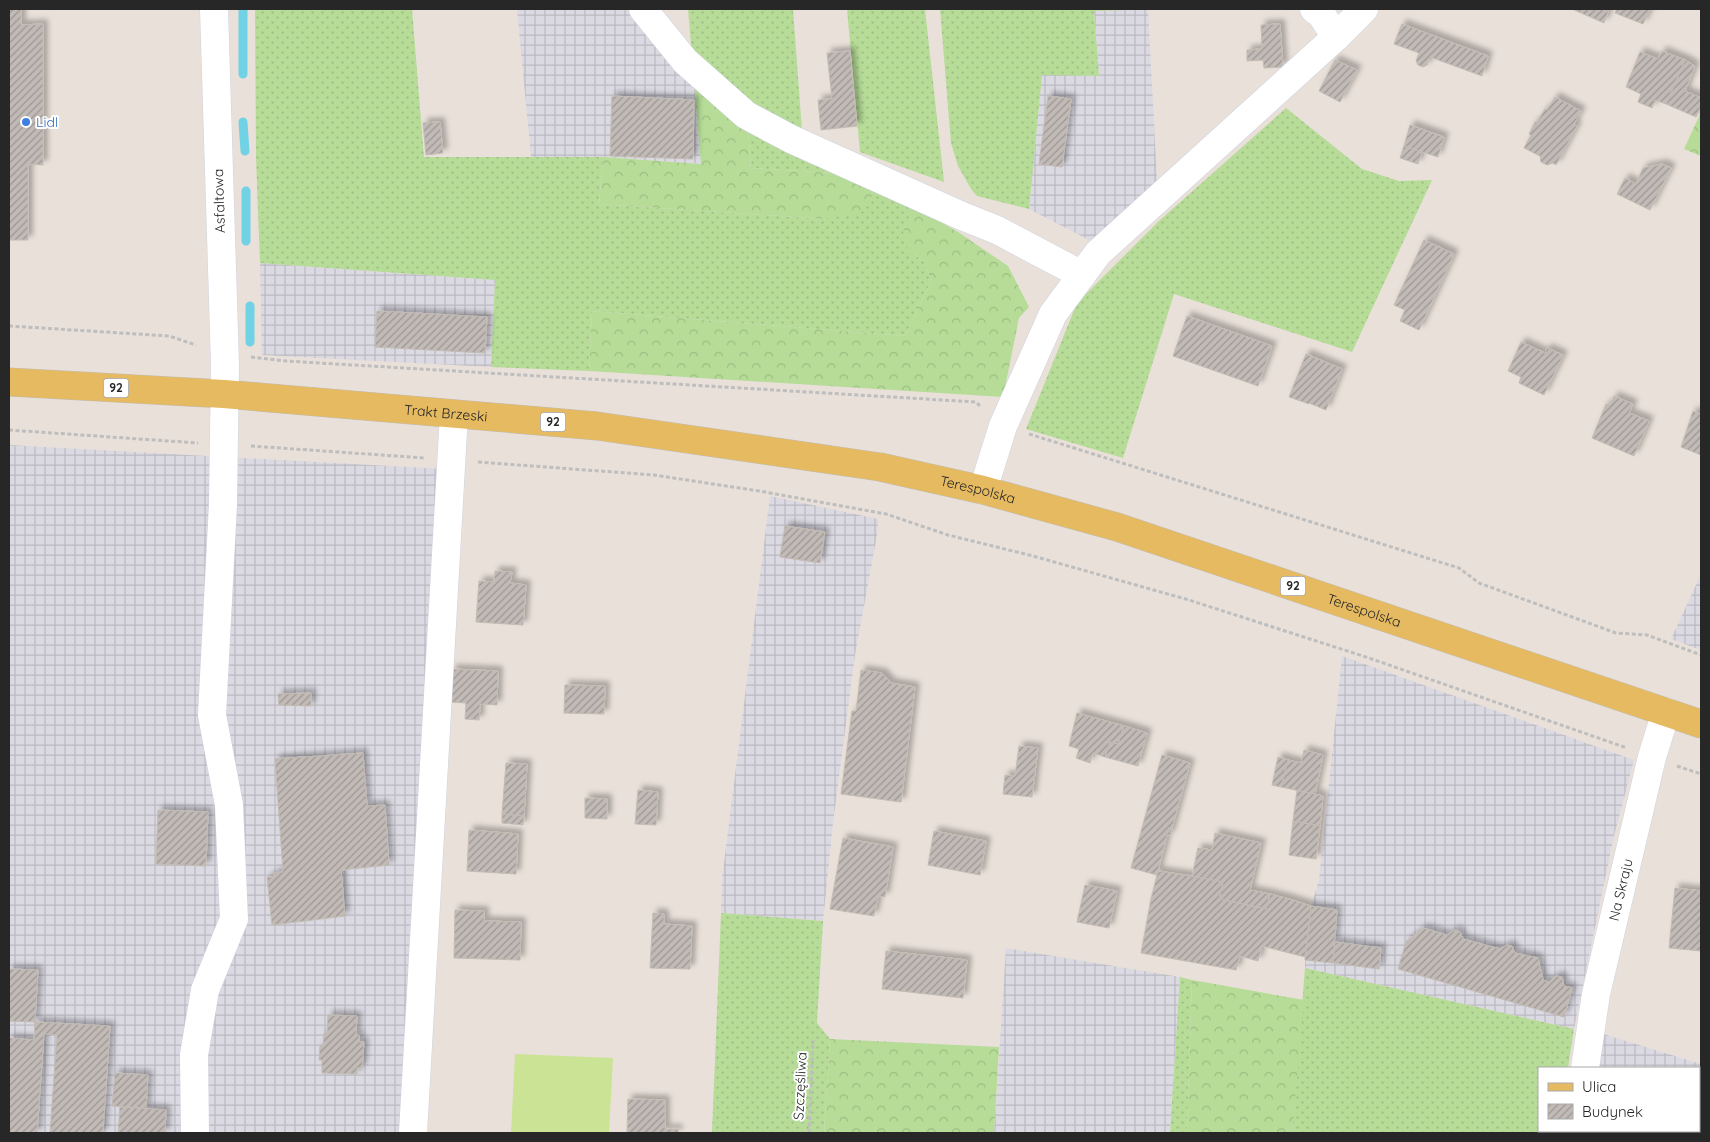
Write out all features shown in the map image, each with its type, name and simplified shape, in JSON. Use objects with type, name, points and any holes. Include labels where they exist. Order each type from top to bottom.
[{"type":"main road","name":"Trakt Brzeski","points":[[9,382],[224,394],[597,426],[880,467]]},
{"type":"main road","name":"Terespolska","points":[[880,467],[983,490],[1117,527],[1701,724]]},
{"type":"street","name":"Asfaltowa","points":[[194,1133],[194,1055],[205,990],[234,919],[229,805],[212,716],[223,504],[225,354],[214,9]]},
{"type":"street","points":[[643,9],[684,61],[746,115],[800,143],[997,230],[1082,275]]},
{"type":"street","points":[[1314,9],[1321,14],[1336,38]]},
{"type":"street","points":[[983,490],[1003,426],[1053,314],[1098,253],[1336,38],[1364,9]]},
{"type":"street","points":[[413,1133],[454,414]]},
{"type":"street","name":"Na Skraju","points":[[1585,1067],[1596,994],[1652,758],[1666,712]]},
{"type":"path","points":[[9,430],[452,460],[654,476],[758,491],[886,514],[948,535],[1033,556],[1217,608],[1368,658],[1701,774]]},
{"type":"path","name":"Szczęśliwa","points":[[809,1133],[813,1040]]},
{"type":"shaded area","points":[[517,9],[627,9],[694,82],[701,164],[603,157],[531,157]]},
{"type":"shaded area","points":[[1148,9],[1157,180],[1093,242],[1029,209],[1042,74],[1099,76],[1094,11]]},
{"type":"shaded area","points":[[260,263],[495,280],[491,367],[262,355]]},
{"type":"shaded area","points":[[9,445],[444,469],[404,1133],[9,1133]]},
{"type":"shaded area","points":[[770,496],[878,519],[877,535],[855,655],[833,823],[823,921],[721,913],[722,879]]},
{"type":"shaded area","points":[[1701,574],[1701,650],[1671,639]]},
{"type":"shaded area","points":[[1342,656],[1634,760],[1613,840],[1574,1029],[1305,968],[1311,906],[1319,880]]},
{"type":"shaded area","points":[[1006,948],[1180,977],[1170,1133],[994,1133]]},
{"type":"shaded area","points":[[1603,1034],[1701,1064],[1701,1133],[1591,1133],[1700,1132],[1700,1067],[1599,1067]]},
{"type":"green space","points":[[255,9],[412,9],[424,157],[603,157],[599,204],[824,219],[876,191],[913,206],[908,250],[925,262],[931,281],[905,336],[592,311],[589,371],[491,367],[495,280],[260,263],[256,157]]},
{"type":"green space","points":[[688,9],[793,9],[802,131],[746,104],[690,56],[691,44]]},
{"type":"green space","points":[[847,9],[925,9],[944,182],[860,152]]},
{"type":"green space","points":[[940,9],[1156,9],[1094,11],[1099,76],[1042,75],[1029,209],[977,196],[958,166],[951,143]]},
{"type":"green space","points":[[694,82],[748,129],[751,168],[834,173],[876,191],[858,213],[824,219],[599,204],[603,157],[701,164]]},
{"type":"green space","points":[[1286,108],[1362,169],[1399,181],[1432,180],[1352,352],[1174,294],[1123,458],[1026,429],[1077,303],[1159,221]]},
{"type":"green space","points":[[1701,112],[1701,156],[1684,149]]},
{"type":"green space","points":[[748,129],[834,173],[751,168]]},
{"type":"green space","points":[[913,206],[958,232],[1008,266],[1029,307],[1019,318],[1003,397],[589,371],[592,311],[905,336],[931,281],[925,262],[908,250],[903,232]]},
{"type":"green space","points":[[721,913],[823,921],[817,1023],[830,1039],[824,1133],[712,1133]]},
{"type":"green space","points":[[1305,968],[1574,1029],[1568,1067],[1538,1067],[1538,1132],[1558,1133],[1292,1133]]},
{"type":"green space","points":[[1180,977],[1192,980],[1187,1133],[1170,1133]]},
{"type":"green space","points":[[1192,980],[1304,1000],[1292,1133],[1187,1133]]},
{"type":"green space","points":[[830,1039],[999,1047],[994,1133],[824,1133]]},
{"type":"green space","points":[[515,1054],[613,1058],[609,1133],[511,1133]]},
{"type":"building","name":"Lidl","points":[[9,9],[21,9],[21,25],[43,24],[43,165],[28,164],[28,240],[9,240]]},
{"type":"building","points":[[1572,9],[1609,9],[1604,23]]},
{"type":"building","points":[[1617,9],[1650,9],[1643,24],[1615,13]]},
{"type":"building","points":[[1280,24],[1283,67],[1264,68],[1263,60],[1247,61],[1247,50],[1262,49],[1261,25]]},
{"type":"building","points":[[1402,24],[1488,56],[1482,76],[1430,57],[1427,65],[1423,67],[1418,65],[1416,61],[1419,53],[1394,44]]},
{"type":"building","points":[[850,51],[857,126],[821,130],[818,100],[832,99],[827,53]]},
{"type":"building","points":[[1662,51],[1685,60],[1666,104],[1655,100],[1652,108],[1638,102],[1641,94],[1626,87],[1640,52],[1658,59]]},
{"type":"building","points":[[1335,60],[1357,70],[1340,102],[1319,91]]},
{"type":"building","points":[[1685,60],[1695,66],[1685,91],[1701,98],[1701,106],[1696,117],[1666,104]]},
{"type":"building","points":[[612,96],[694,100],[693,159],[610,156]]},
{"type":"building","points":[[1048,96],[1071,99],[1062,167],[1039,164]]},
{"type":"building","points":[[1555,97],[1581,111],[1574,124],[1577,126],[1556,165],[1553,163],[1547,165],[1541,162],[1540,156],[1524,148],[1535,122],[1537,122],[1545,109],[1547,110]]},
{"type":"building","points":[[440,122],[443,153],[426,155],[423,123]]},
{"type":"building","points":[[1410,125],[1444,137],[1438,157],[1404,146]]},
{"type":"building","points":[[1404,146],[1422,152],[1418,164],[1400,158]]},
{"type":"building","points":[[1662,164],[1671,168],[1650,210],[1617,194],[1625,178],[1636,184],[1643,168]]},
{"type":"building","points":[[1424,240],[1454,254],[1419,330],[1400,321],[1405,310],[1394,305]]},
{"type":"building","points":[[377,311],[487,317],[485,353],[375,347]]},
{"type":"building","points":[[1187,316],[1272,346],[1258,386],[1173,356]]},
{"type":"building","points":[[1521,342],[1545,353],[1547,348],[1563,355],[1544,395],[1519,383],[1521,377],[1508,371]]},
{"type":"building","points":[[1306,354],[1342,369],[1326,410],[1289,397]]},
{"type":"building","points":[[1614,396],[1633,404],[1629,413],[1649,421],[1634,456],[1592,438],[1606,404],[1610,405]]},
{"type":"building","points":[[1693,411],[1701,415],[1701,455],[1681,447]]},
{"type":"building","points":[[785,526],[825,532],[820,563],[780,557]]},
{"type":"building","points":[[495,571],[512,572],[510,583],[526,585],[523,625],[476,622],[479,581],[494,582]]},
{"type":"building","points":[[452,669],[498,671],[497,705],[480,704],[479,720],[465,719],[466,703],[450,702]]},
{"type":"building","points":[[861,670],[882,673],[891,683],[915,687],[901,802],[841,794],[852,711],[856,711]]},
{"type":"building","points":[[565,685],[605,686],[604,714],[564,713]]},
{"type":"building","points":[[311,693],[311,706],[279,705],[278,694]]},
{"type":"building","points":[[1077,713],[1124,726],[1118,744],[1110,742],[1105,757],[1093,753],[1090,763],[1076,758],[1079,749],[1069,746]]},
{"type":"building","points":[[1124,726],[1147,733],[1138,766],[1105,757],[1110,742],[1118,744]]},
{"type":"building","points":[[1019,746],[1038,748],[1032,797],[1003,794],[1005,775],[1015,776]]},
{"type":"building","points":[[1304,750],[1323,755],[1315,794],[1281,787],[1288,760],[1301,763]]},
{"type":"building","points":[[363,753],[367,806],[385,805],[389,865],[341,870],[345,916],[272,925],[267,877],[274,877],[274,873],[283,872],[275,759]]},
{"type":"building","points":[[1162,755],[1190,763],[1170,835],[1167,835],[1157,875],[1131,868]]},
{"type":"building","points":[[1278,757],[1288,760],[1281,787],[1272,785]]},
{"type":"building","points":[[506,763],[527,764],[524,816],[502,814]]},
{"type":"building","points":[[638,790],[658,792],[656,825],[635,824]]},
{"type":"building","points":[[1297,790],[1323,796],[1320,826],[1293,821]]},
{"type":"building","points":[[585,798],[607,799],[607,819],[585,818]]},
{"type":"building","points":[[158,810],[208,812],[206,866],[156,864]]},
{"type":"building","points":[[502,814],[524,816],[523,825],[502,823]]},
{"type":"building","points":[[1293,821],[1320,826],[1316,859],[1289,855]]},
{"type":"building","points":[[469,830],[518,834],[516,874],[467,871]]},
{"type":"building","points":[[934,831],[986,841],[980,875],[928,865]]},
{"type":"building","points":[[1215,833],[1261,843],[1250,890],[1270,894],[1266,909],[1219,899],[1223,882],[1192,876],[1198,848],[1212,850]]},
{"type":"building","points":[[843,838],[893,847],[885,897],[878,896],[874,916],[830,909]]},
{"type":"building","points":[[1158,871],[1223,882],[1219,899],[1266,909],[1270,894],[1311,906],[1305,957],[1262,946],[1258,961],[1240,956],[1236,970],[1141,953]]},
{"type":"building","points":[[1085,885],[1117,891],[1109,928],[1077,922]]},
{"type":"building","points":[[1675,888],[1701,891],[1701,951],[1669,948]]},
{"type":"building","points":[[1311,906],[1337,910],[1333,963],[1305,960]]},
{"type":"building","points":[[455,910],[484,911],[484,921],[521,922],[520,960],[454,958]]},
{"type":"building","points":[[653,913],[664,914],[664,924],[692,926],[690,969],[650,968]]},
{"type":"building","points":[[1423,928],[1447,935],[1455,930],[1460,932],[1463,939],[1500,949],[1507,945],[1512,946],[1515,953],[1538,958],[1543,980],[1549,982],[1556,976],[1562,977],[1564,986],[1572,988],[1564,1017],[1398,969],[1406,942]]},
{"type":"building","points":[[1335,942],[1381,948],[1379,969],[1333,963]]},
{"type":"building","points":[[886,951],[967,960],[963,998],[882,989]]},
{"type":"building","points":[[9,969],[38,970],[35,1022],[9,1021]]},
{"type":"building","points":[[328,1015],[357,1016],[356,1035],[359,1035],[359,1042],[364,1042],[362,1068],[357,1068],[357,1074],[322,1073],[322,1060],[319,1060],[320,1046],[323,1046],[324,1033],[327,1033]]},
{"type":"building","points":[[35,1022],[110,1026],[103,1133],[50,1133],[57,1035],[44,1034],[37,1133],[9,1133],[9,1038],[34,1040]]},
{"type":"building","points":[[115,1073],[148,1075],[146,1108],[112,1106]]},
{"type":"building","points":[[628,1099],[665,1100],[665,1129],[678,1129],[678,1133],[627,1133]]},
{"type":"building","points":[[120,1107],[166,1110],[165,1133],[118,1133]]},
{"type":"waterway","points":[[243,9],[243,74]]},
{"type":"waterway","points":[[243,122],[245,151]]},
{"type":"waterway","points":[[246,191],[246,241]]},
{"type":"waterway","points":[[250,306],[250,342]]},
{"type":"place","name":"Lidl","points":[[26,122]]}]
